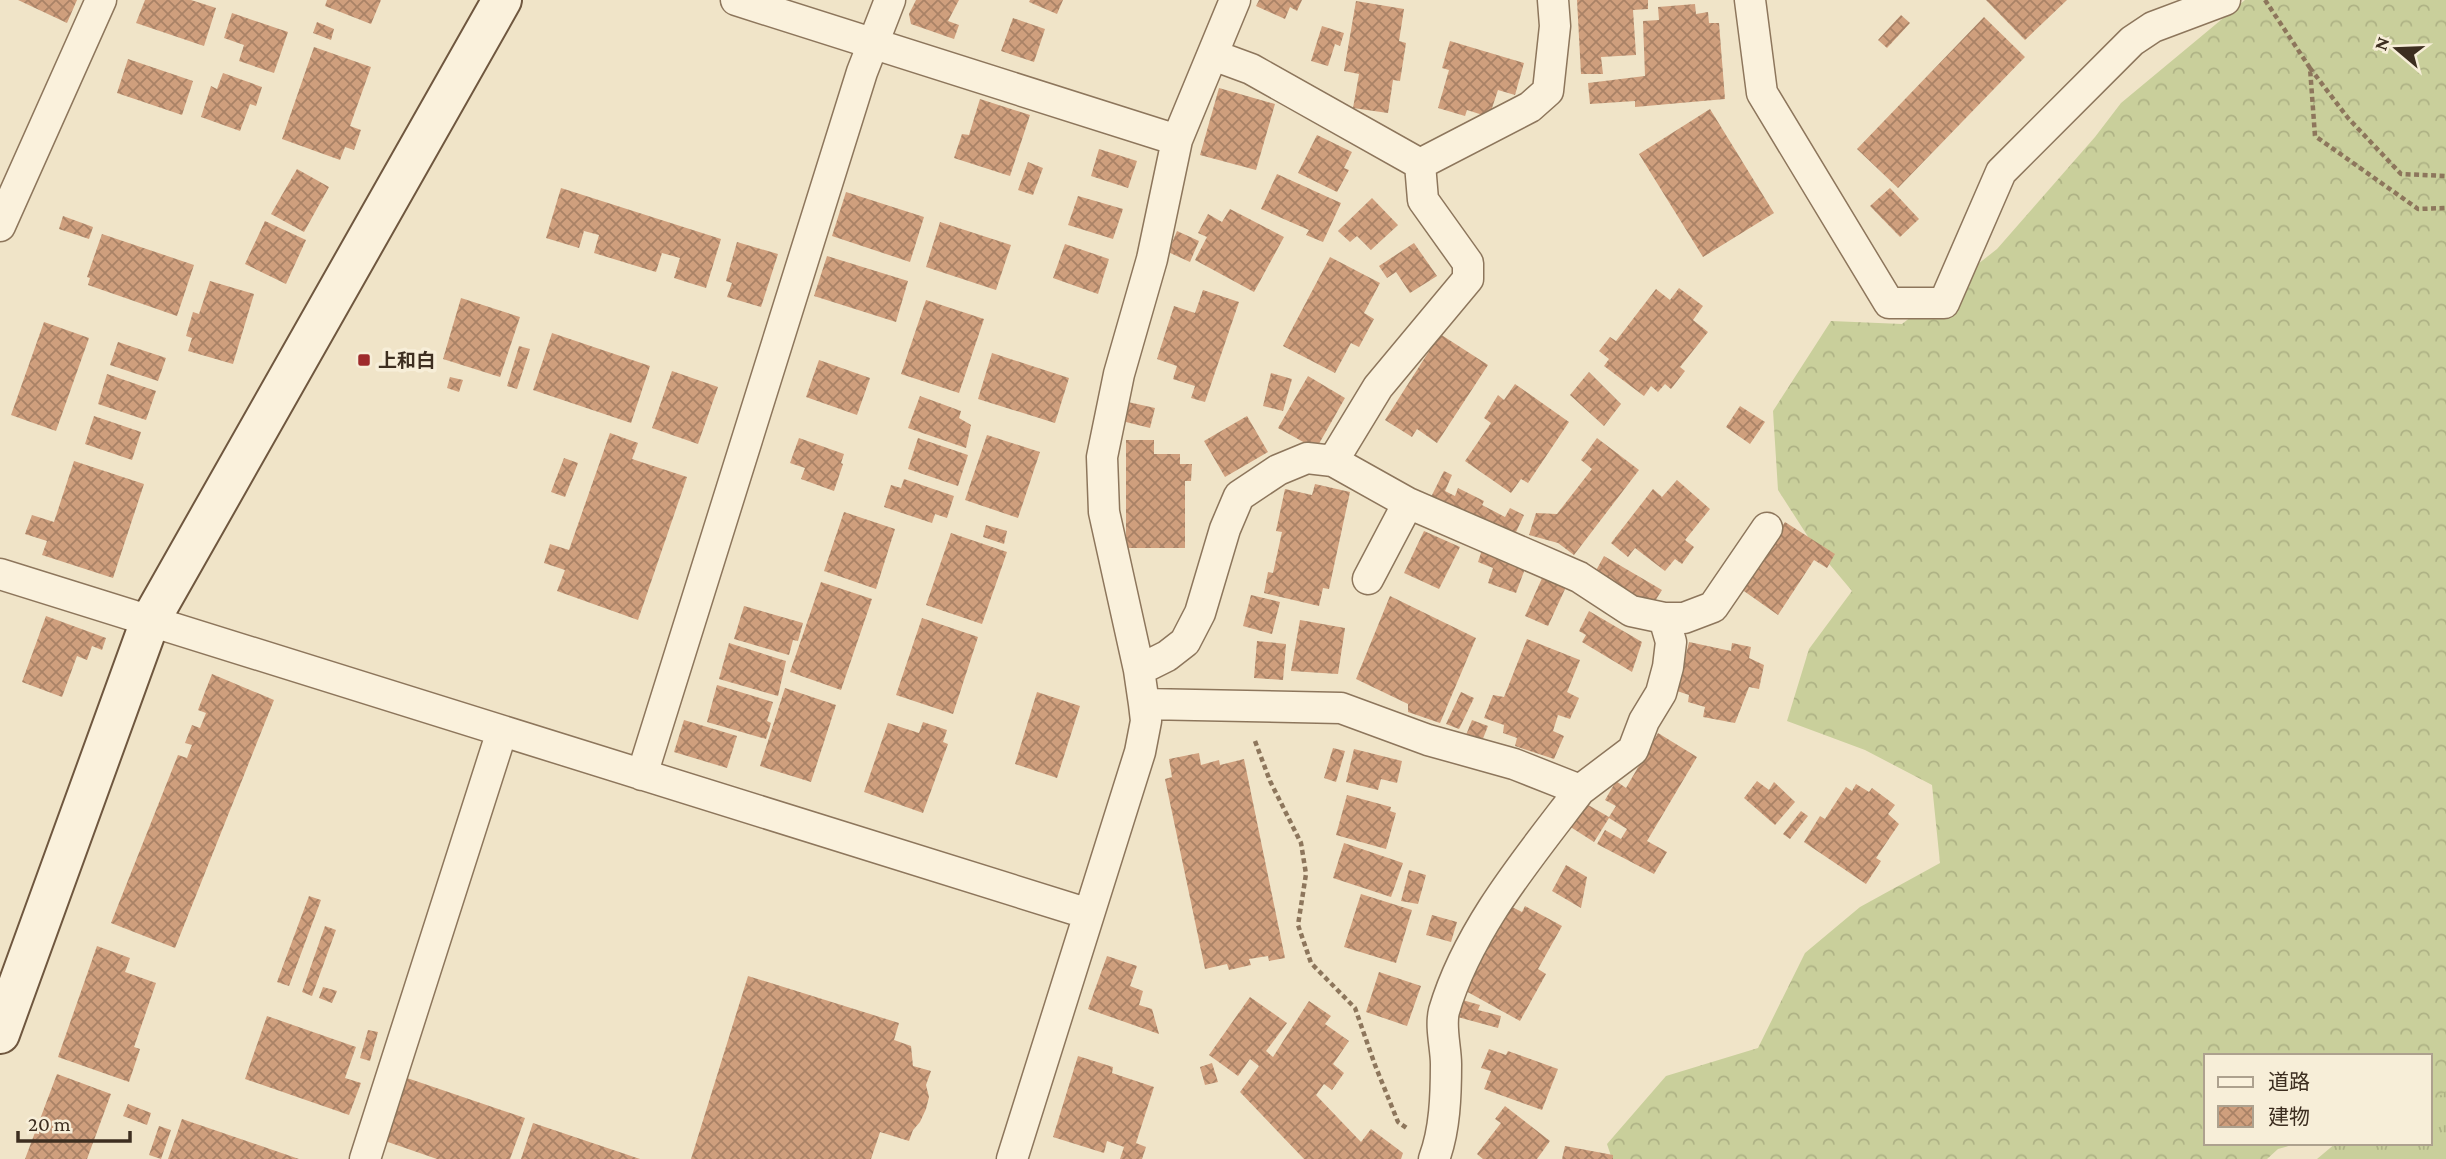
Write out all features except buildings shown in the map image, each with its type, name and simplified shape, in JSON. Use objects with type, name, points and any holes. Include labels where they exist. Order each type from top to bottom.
[{"type":"street","points":[[0,226],[101,0]]},
{"type":"street","points":[[0,1034],[150,621],[502,0]]},
{"type":"street","points":[[736,0],[1177,140]]},
{"type":"street","points":[[642,775],[862,72],[890,0]]},
{"type":"street","points":[[1012,1159],[1140,752],[1146,721],[1139,670],[1104,512],[1102,457],[1119,374],[1152,259],[1177,140],[1236,0]]},
{"type":"street","points":[[1420,164],[1530,107],[1548,91],[1555,26],[1553,0]]},
{"type":"street","points":[[1750,0],[1762,93],[1889,303],[1944,303],[2001,172],[2132,41],[2153,27],[2225,0]]},
{"type":"street","points":[[1213,55],[1251,69],[1420,164]]},
{"type":"street","points":[[1333,461],[1378,387],[1468,279],[1468,263],[1423,200],[1420,164]]},
{"type":"street","points":[[1139,670],[1167,656],[1185,642],[1200,613],[1225,529],[1239,496],[1278,470],[1307,458],[1333,461],[1408,503],[1578,577],[1632,611],[1664,618],[1684,618],[1713,607],[1767,528]]},
{"type":"street","points":[[1368,579],[1408,503]]},
{"type":"street","points":[[0,574],[1089,914]]},
{"type":"street","points":[[1436,1154],[1444,1112],[1446,1064],[1443,1014],[1470,947],[1514,877],[1580,790],[1633,750],[1644,721],[1661,693],[1668,667],[1671,642],[1664,618]]},
{"type":"street","points":[[1144,704],[1341,708],[1428,740],[1514,764],[1580,790]]},
{"type":"street","points":[[365,1159],[502,731]]},
{"type":"path","points":[[2265,0],[2310,68],[2348,118],[2401,174],[2446,176]]},
{"type":"path","points":[[2310,68],[2315,136],[2418,209],[2446,208]]},
{"type":"path","points":[[1246,705],[1249,726],[1270,780],[1301,843],[1306,874],[1298,925],[1311,963],[1355,1008],[1398,1122],[1436,1154]]},
{"type":"green space","points":[[2245,0],[2446,0],[2446,1091],[2432,1102],[2432,1054],[2204,1054],[2204,1145],[2292,1145],[2278,1149],[2267,1159],[1612,1159],[1607,1144],[1666,1076],[1758,1048],[1805,953],[1860,907],[1940,863],[1932,785],[1865,750],[1787,721],[1809,649],[1852,591],[1814,546],[1778,490],[1773,411],[1831,321],[1902,324],[1997,249],[2095,137],[2121,103]]},
{"type":"green space","points":[[2446,1050],[2446,1159],[2317,1159],[2334,1145],[2432,1145],[2432,1061]]},
{"type":"place","name":"上和白","points":[[364,360]]}]
